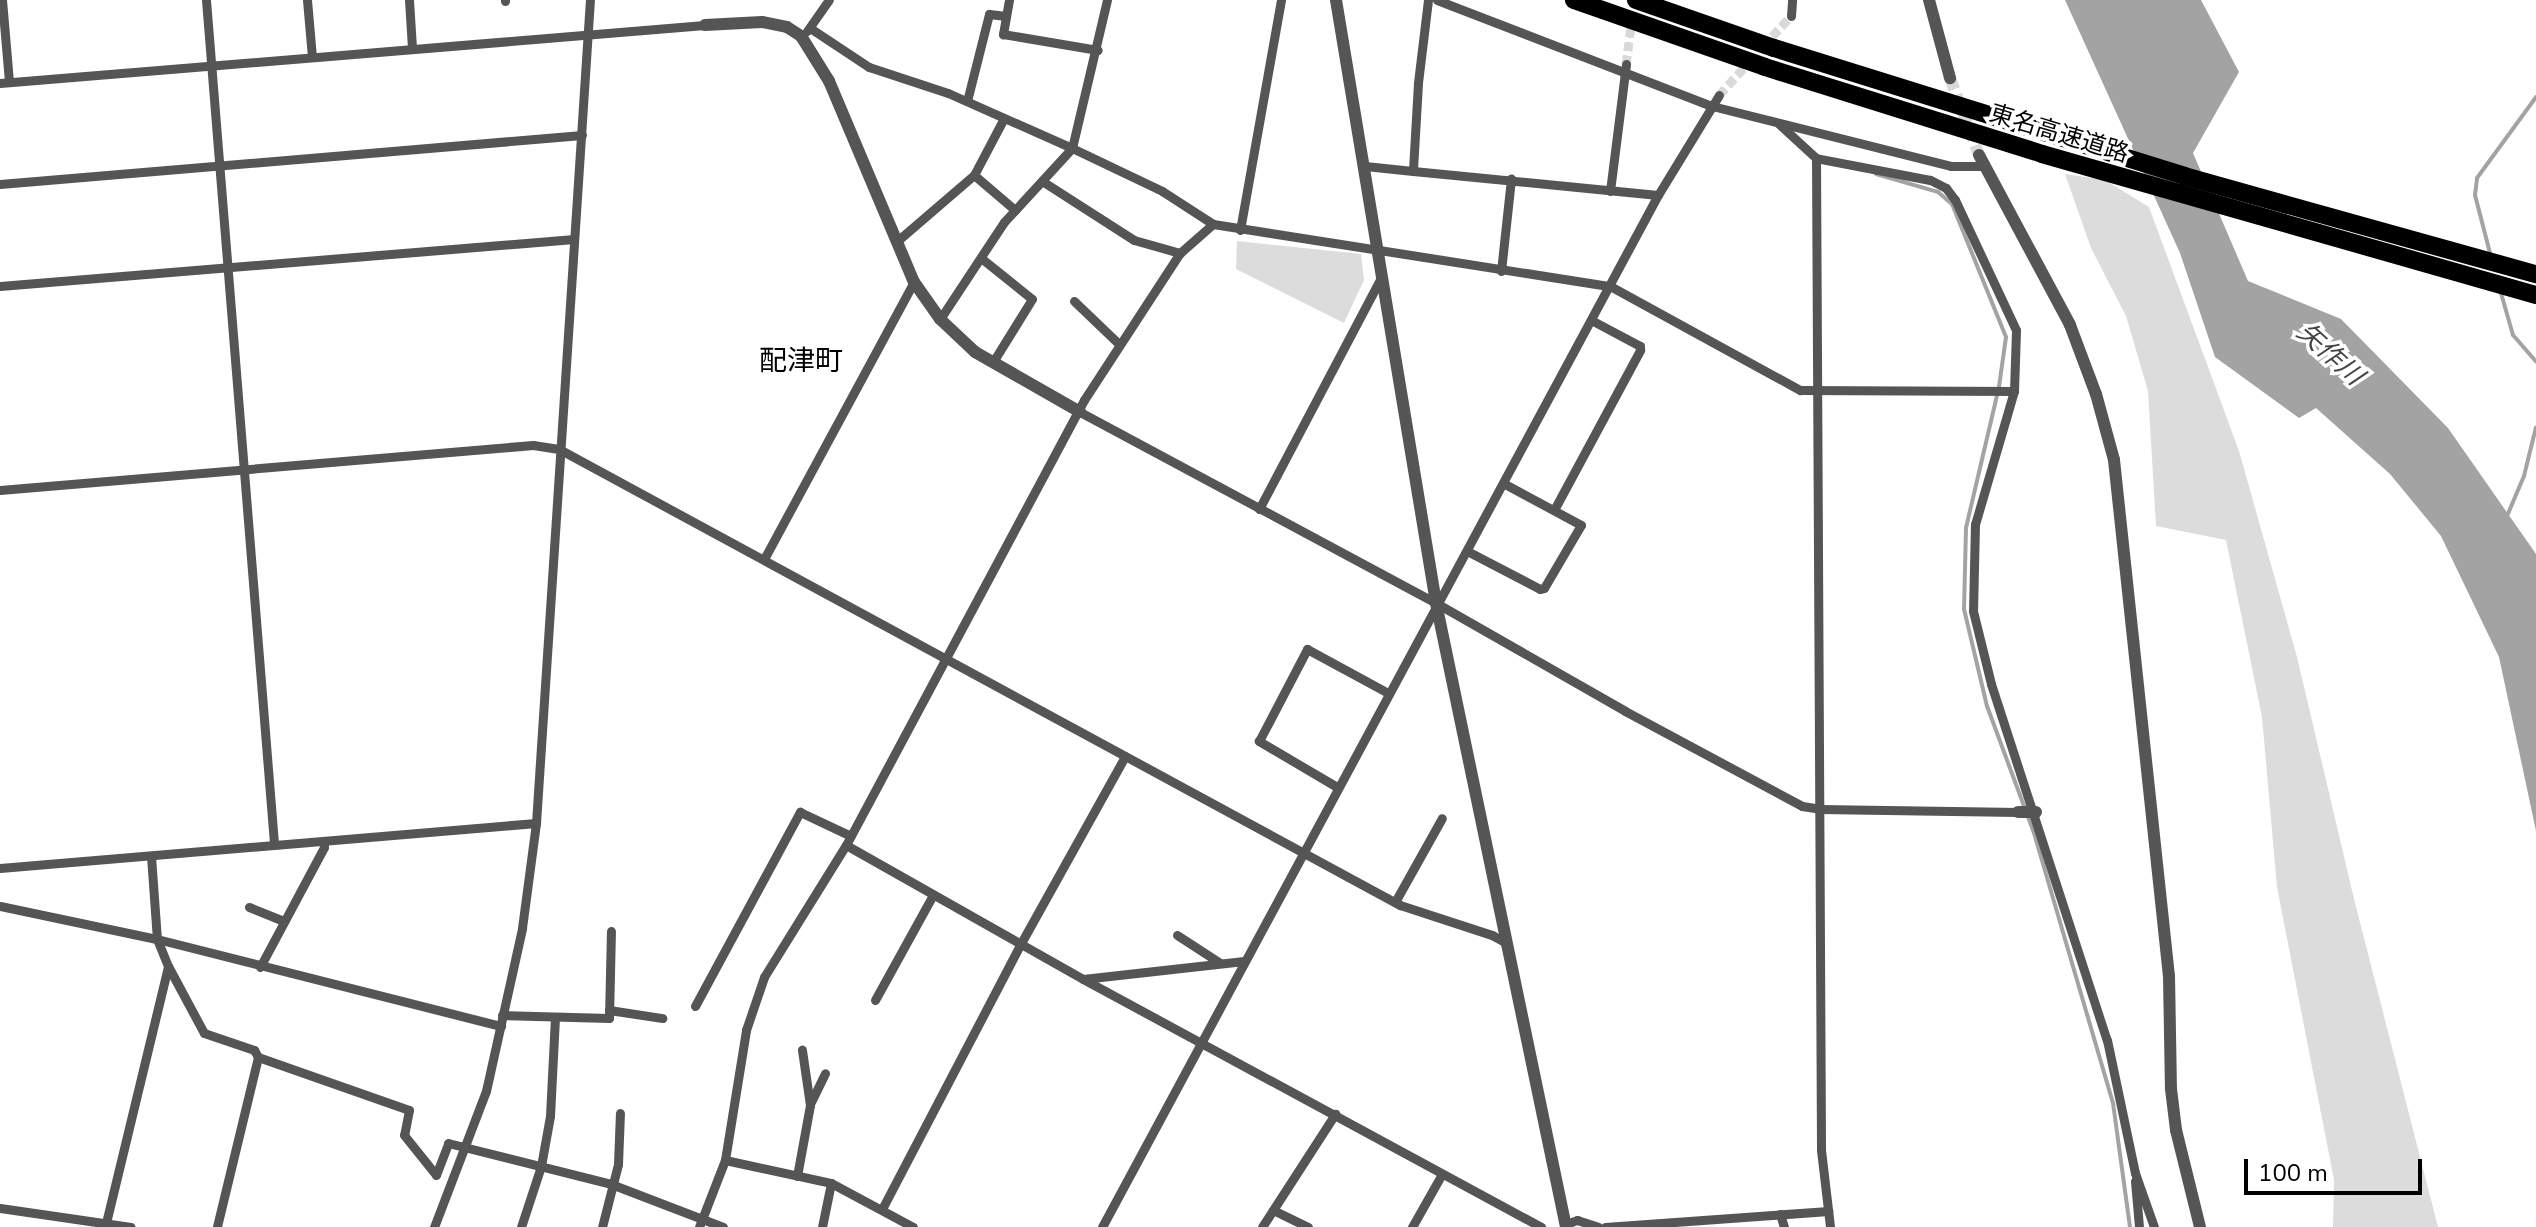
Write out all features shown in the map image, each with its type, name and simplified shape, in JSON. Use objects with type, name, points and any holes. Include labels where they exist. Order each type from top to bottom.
[{"type":"highway","name":"東名高速道路","points":[[1574,0],[1765,67],[2042,154],[2536,295]]},
{"type":"highway","name":"東名高速道路","points":[[1636,0],[2034,130],[2536,274]]},
{"type":"street","points":[[2,0],[4,82],[762,22],[806,32],[869,67],[967,101],[1072,148],[1162,191],[1213,224],[1610,286],[1800,390],[2014,391]]},
{"type":"street","points":[[206,0],[274,844]]},
{"type":"street","points":[[307,0],[312,57]]},
{"type":"street","points":[[409,0],[412,48]]},
{"type":"street","points":[[434,1227],[486,1091],[522,928],[536,823],[590,0]]},
{"type":"street","points":[[806,32],[829,0]]},
{"type":"street","points":[[1009,0],[1003,34],[1098,50]]},
{"type":"street","points":[[940,319],[1015,210],[1072,148],[1098,50],[1107,0]]},
{"type":"street","points":[[1240,230],[1281,0]]},
{"type":"street","points":[[1336,0],[1436,603],[1566,1225],[1577,1220],[1598,1227]]},
{"type":"street","points":[[1413,171],[1418,83],[1428,0]]},
{"type":"street","points":[[1437,0],[1624,68],[1712,106],[1951,166],[1982,161],[2070,325],[2096,394],[2114,460],[2169,976],[2171,1089],[2176,1130],[2200,1227]]},
{"type":"street","points":[[1791,16],[1792,0]]},
{"type":"street","points":[[1929,0],[1950,78]]},
{"type":"street","points":[[967,101],[989,14],[1006,16]]},
{"type":"street","points":[[806,32],[914,282],[940,319],[975,352],[1080,412],[1436,603],[1638,719],[1802,806],[1820,809],[2036,812]]},
{"type":"street","points":[[1610,191],[1624,68]]},
{"type":"street","points":[[1102,1227],[1436,603],[1469,552],[1658,195],[1719,95]]},
{"type":"street","points":[[896,242],[974,175],[1004,118]]},
{"type":"street","points":[[1778,123],[1816,158],[1930,180],[1946,188],[1955,200],[2016,330],[2014,391],[1975,524],[1973,611],[1991,684],[2036,812],[2107,1040],[2135,1173],[2154,1227]]},
{"type":"street","points":[[0,184],[582,135]]},
{"type":"street","points":[[1816,158],[1821,1150],[1830,1227]]},
{"type":"street","points":[[1365,166],[1658,195]]},
{"type":"street","points":[[974,175],[1015,210]]},
{"type":"street","points":[[1501,271],[1511,179]]},
{"type":"street","points":[[1042,181],[1134,240],[1180,253]]},
{"type":"street","points":[[700,1222],[725,1160],[746,1030],[764,977],[848,841],[1118,343],[1180,253],[1213,224]]},
{"type":"street","points":[[0,286],[574,239]]},
{"type":"street","points":[[981,258],[1032,299],[993,362]]},
{"type":"street","points":[[1259,509],[1382,276]]},
{"type":"street","points":[[764,559],[914,282]]},
{"type":"street","points":[[1074,301],[1118,343]]},
{"type":"street","points":[[1554,510],[1640,350],[1640,346],[1593,321]]},
{"type":"street","points":[[0,490],[533,445],[559,449],[1395,902],[1492,935],[1508,944]]},
{"type":"street","points":[[1469,552],[1540,589],[1544,588],[1581,525],[1505,484]]},
{"type":"street","points":[[1337,787],[1259,741],[1307,649],[1388,693]]},
{"type":"street","points":[[882,1209],[1020,945],[1125,756]]},
{"type":"street","points":[[695,1006],[800,812],[1020,945],[1541,1227]]},
{"type":"street","points":[[1395,902],[1442,818]]},
{"type":"street","points":[[0,868],[536,823]]},
{"type":"street","points":[[260,967],[324,847],[324,841]]},
{"type":"street","points":[[151,856],[157,939],[204,1033],[254,1050],[258,1057],[409,1110],[404,1135],[436,1175],[448,1143],[465,1146],[611,1184],[700,1222],[723,1227]]},
{"type":"street","points":[[875,1000],[933,895]]},
{"type":"street","points":[[0,906],[157,939],[260,967],[502,1020],[609,1018],[611,931]]},
{"type":"street","points":[[249,907],[284,921]]},
{"type":"street","points":[[1177,935],[1220,963]]},
{"type":"street","points":[[1083,979],[1244,961]]},
{"type":"street","points":[[105,1225],[168,966]]},
{"type":"street","points":[[609,1010],[662,1018]]},
{"type":"street","points":[[521,1227],[541,1166],[550,1116],[555,1018]]},
{"type":"street","points":[[802,1050],[810,1105]]},
{"type":"street","points":[[217,1227],[258,1057]]},
{"type":"street","points":[[797,1176],[810,1105],[825,1073]]},
{"type":"street","points":[[602,1227],[618,1164],[620,1113]]},
{"type":"street","points":[[1262,1227],[1335,1114]]},
{"type":"street","points":[[725,1160],[831,1183],[913,1227]]},
{"type":"street","points":[[2135,1173],[2134,1199],[2139,1227]]},
{"type":"street","points":[[1412,1227],[1442,1174]]},
{"type":"street","points":[[822,1227],[831,1183]]},
{"type":"street","points":[[0,1208],[131,1227]]},
{"type":"street","points":[[1273,1210],[1308,1227]]},
{"type":"street","points":[[1605,1227],[1828,1211]]},
{"type":"street","points":[[1780,1214],[1784,1227]]},
{"type":"shaded area","points":[[2065,174],[2105,180],[2149,207],[2239,451],[2297,657],[2354,899],[2438,1227],[2333,1227],[2334,1180],[2277,887],[2262,717],[2226,540],[2156,526],[2148,391],[2126,316],[2091,248]]},
{"type":"shaded area","points":[[1237,241],[1361,254],[1364,280],[1344,323],[1236,269]]},
{"type":"water","name":"矢作川","points":[[2065,0],[2201,0],[2239,72],[2193,153],[2248,281],[2341,319],[2448,428],[2536,554],[2536,831],[2499,657],[2441,536],[2390,474],[2316,408],[2299,418],[2215,357],[2180,253]]},
{"type":"waterway","points":[[2490,253],[2475,195],[2477,178],[2536,97]]},
{"type":"waterway","points":[[1876,174],[1938,192],[1952,204],[2006,337],[1999,387],[1966,528],[1964,609],[1987,706],[2034,833],[2113,1103],[2130,1227]]},
{"type":"waterway","points":[[2501,293],[2513,335],[2536,361]]},
{"type":"waterway","points":[[2507,516],[2524,476],[2536,427]]},
{"type":"tunnel","points":[[1763,46],[1791,16]]},
{"type":"tunnel","points":[[1626,64],[1632,19]]},
{"type":"tunnel","points":[[1719,95],[1751,60]]},
{"type":"tunnel","points":[[1950,78],[1979,155]]},
{"type":"district","name":"配津町","points":[[801,361]]}]
